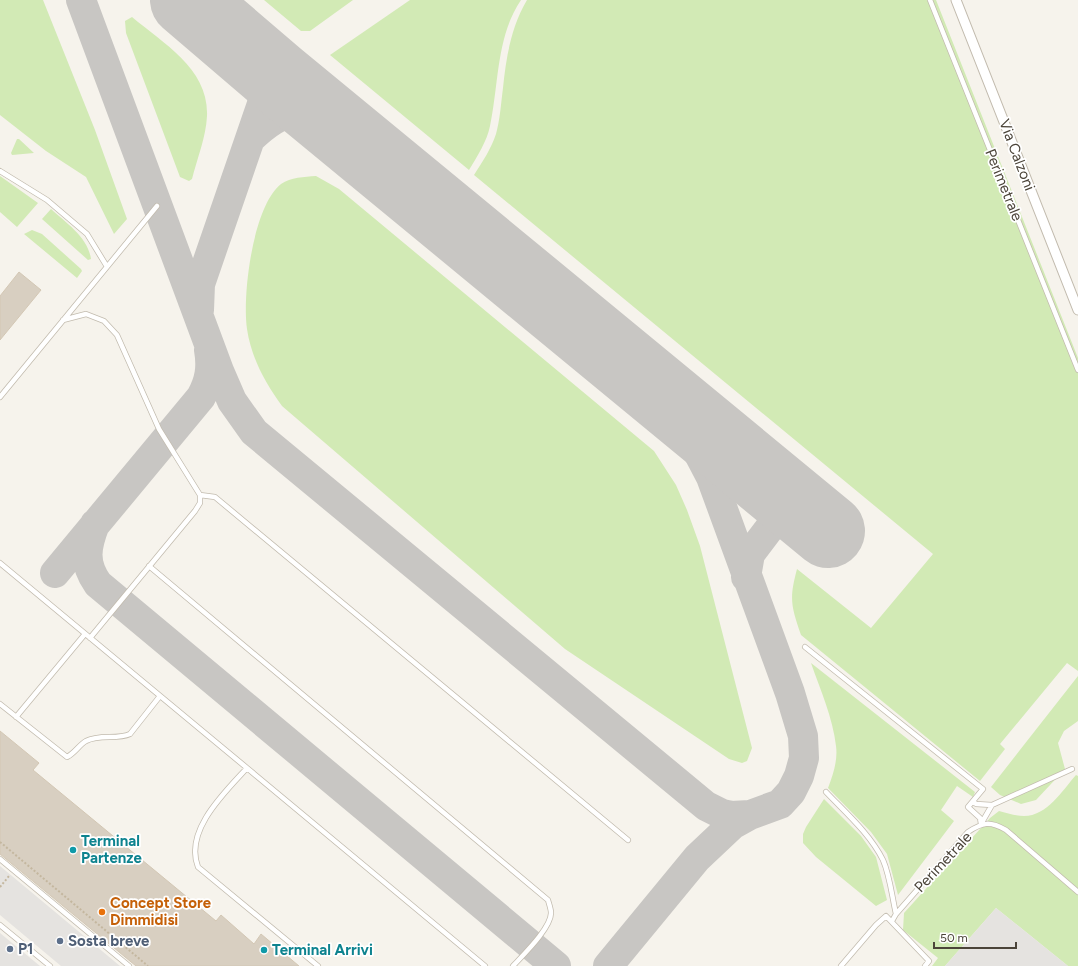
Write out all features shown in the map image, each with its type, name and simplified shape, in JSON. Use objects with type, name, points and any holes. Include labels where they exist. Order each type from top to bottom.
[{"type":"street","name":"Via Calzoni","points":[[956,0],[1078,310]]},
{"type":"lane","name":"Perimetrale","points":[[930,0],[1078,370]]},
{"type":"lane","points":[[0,171],[47,200],[87,234],[106,266]]},
{"type":"lane","points":[[0,396],[157,206]]},
{"type":"lane","points":[[63,320],[86,314],[104,321],[117,335],[159,429],[200,495],[200,504],[195,511],[90,638]]},
{"type":"lane","points":[[200,495],[215,497],[628,840]]},
{"type":"lane","points":[[0,563],[485,966]]},
{"type":"lane","points":[[149,566],[548,900],[551,913],[548,922],[542,932],[513,966]]},
{"type":"lane","points":[[16,717],[85,634]]},
{"type":"lane","points":[[805,647],[983,789],[968,807],[980,818],[981,824]]},
{"type":"lane","points":[[0,704],[67,757],[73,754],[86,742],[96,738],[123,737],[130,734],[160,696]]},
{"type":"lane","points":[[247,768],[232,784],[199,829],[195,843],[194,857],[198,867],[318,966]]},
{"type":"lane","points":[[973,801],[976,804],[992,804],[1072,769]]},
{"type":"lane","points":[[826,792],[848,814],[873,843],[883,861],[896,914]]},
{"type":"lane","points":[[981,824],[992,804]]},
{"type":"lane","name":"Perimetrale","points":[[892,921],[896,914],[968,832],[981,824],[996,824],[1006,830],[1078,892]]},
{"type":"lane","points":[[0,859],[129,966]]},
{"type":"lane","points":[[842,966],[876,925],[886,916],[929,961],[925,966]]},
{"type":"lane","points":[[0,925],[50,966]]},
{"type":"path","points":[[0,842],[148,966]]},
{"type":"path","points":[[0,887],[13,870]]},
{"type":"green space","points":[[0,0],[43,0],[95,130],[127,219],[114,234],[86,177],[46,151],[0,115]]},
{"type":"green space","points":[[264,0],[353,0],[310,31],[301,31]]},
{"type":"green space","points":[[410,0],[521,0],[507,29],[503,45],[489,132],[469,170],[330,55]]},
{"type":"green space","points":[[527,0],[936,0],[1078,358],[1078,671],[1067,663],[1000,744],[1005,749],[980,781],[801,635],[793,609],[792,595],[797,569],[871,628],[933,554],[474,175],[484,160],[496,134],[510,43],[521,10]]},
{"type":"green space","points":[[132,17],[182,59],[193,71],[201,84],[206,99],[207,116],[203,140],[192,179],[189,181],[180,177],[126,33],[125,21]]},
{"type":"green space","points":[[17,139],[19,139],[34,153],[12,155],[11,153]]},
{"type":"green space","points":[[0,176],[38,203],[17,227],[0,212]]},
{"type":"green space","points":[[316,176],[339,189],[654,451],[676,485],[700,546],[752,748],[747,761],[742,763],[729,759],[565,649],[282,406],[270,388],[255,360],[249,339],[246,314],[248,274],[257,231],[263,211],[271,195],[281,184],[289,180]]},
{"type":"green space","points":[[51,209],[81,237],[86,244],[91,259],[88,260],[42,219]]},
{"type":"green space","points":[[32,230],[42,234],[81,269],[82,271],[77,278],[24,234]]},
{"type":"green space","points":[[811,663],[975,792],[973,797],[957,786],[941,810],[954,821],[898,895],[887,854],[871,832],[828,788],[836,762],[836,746],[829,714]]},
{"type":"green space","points":[[1078,676],[1078,721],[1064,731],[1058,743],[1065,769],[1036,800],[1021,804],[1000,795],[991,787]]},
{"type":"green space","points":[[1076,775],[1078,776],[1078,966],[1068,966],[996,908],[945,966],[932,966],[938,958],[903,930],[904,913],[990,818],[999,811],[1024,816],[1040,812],[1053,802]]},
{"type":"green space","points":[[824,799],[861,836],[876,857],[887,900],[876,906],[816,857],[803,843],[803,834],[806,827]]},
{"type":"shaded area","name":"Sosta breve","points":[[0,866],[120,966],[61,966],[0,915]]},
{"type":"shaded area","points":[[996,908],[1068,966],[945,966]]},
{"type":"shaded area","name":"P1","points":[[0,933],[40,966],[0,966]]},
{"type":"building","points":[[19,272],[41,290],[0,340],[0,296]]},
{"type":"building","name":"Terminal Partenze","points":[[0,731],[39,763],[33,770],[216,921],[221,915],[254,944],[261,934],[299,966],[136,966],[0,854]]},
{"type":"taxiway","points":[[81,0],[219,371],[232,401],[254,432],[706,806],[722,814],[731,816],[750,815],[780,804],[791,792],[799,776],[804,758],[803,736],[790,693],[711,477],[688,434],[661,394]]},
{"type":"taxiway","points":[[199,310],[200,284],[262,104],[262,83],[260,75],[252,60],[232,38]]},
{"type":"taxiway","points":[[251,138],[274,119],[294,112],[315,116],[342,129]]},
{"type":"taxiway","points":[[55,573],[201,397],[210,374],[209,350]]},
{"type":"taxiway","points":[[746,577],[750,554],[778,517],[780,506],[778,496],[769,483]]},
{"type":"taxiway","points":[[95,524],[88,548],[88,562],[93,576],[98,584],[556,966]]},
{"type":"taxiway","points":[[608,966],[697,858],[732,825],[750,815]]},
{"type":"runway","points":[[187,0],[277,77],[828,531]]},
{"type":"place","name":"Terminal Partenze","points":[[73,850]]},
{"type":"place","name":"Concept Store Dimmidisi","points":[[102,912]]},
{"type":"place","name":"Sosta breve","points":[[60,941]]},
{"type":"place","name":"P1","points":[[10,949]]},
{"type":"place","name":"Terminal Arrivi","points":[[264,950]]}]
